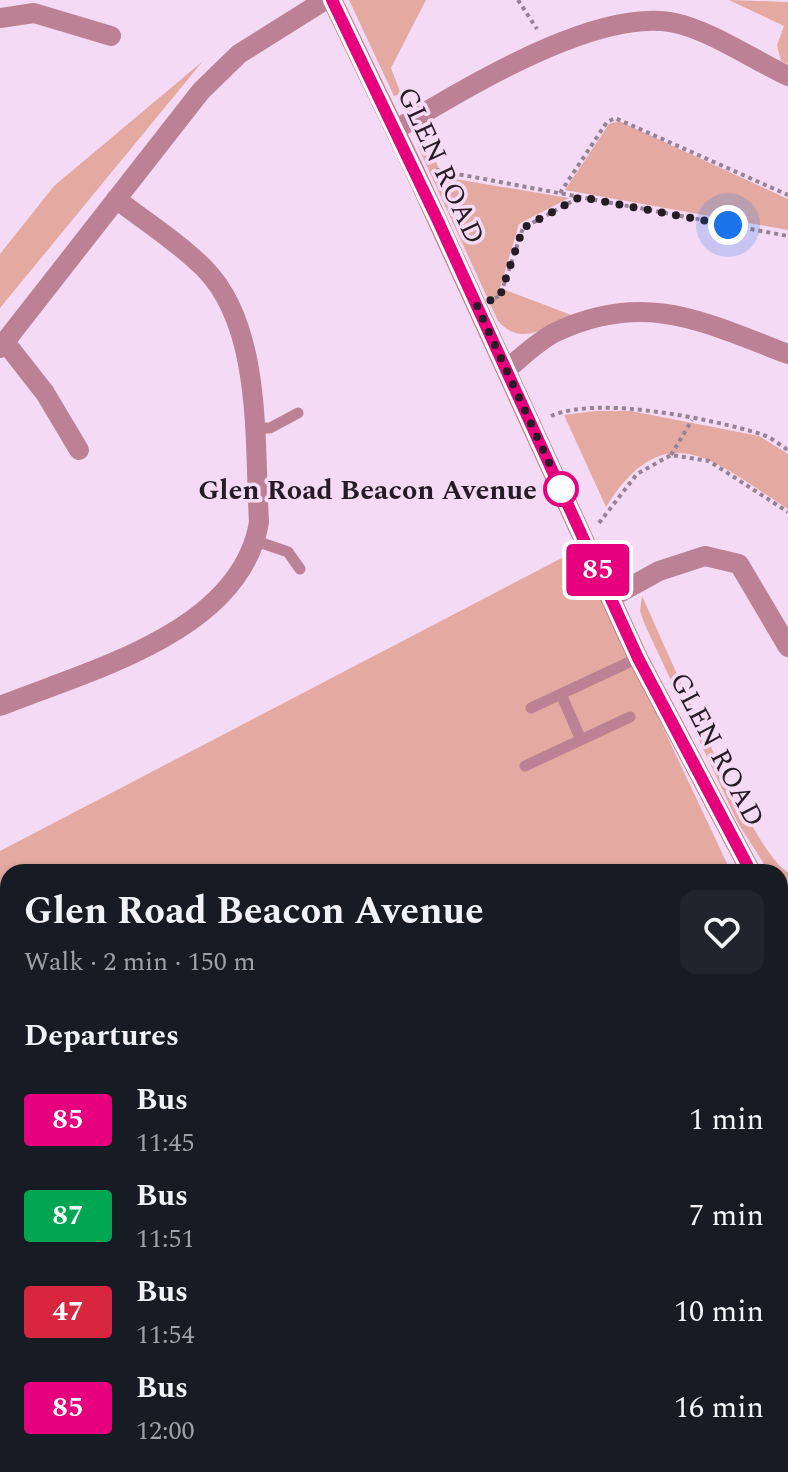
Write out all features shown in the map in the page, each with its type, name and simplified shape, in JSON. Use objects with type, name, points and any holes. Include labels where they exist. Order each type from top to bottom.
[{"type":"street","points":[[79,450],[45,393],[2,345],[201,91],[230,63],[325,0]]},
{"type":"street","name":"GLEN ROAD","points":[[332,0],[507,369],[638,658],[747,864]]},
{"type":"street","points":[[0,18],[34,13],[111,36]]},
{"type":"street","points":[[395,130],[475,84],[549,48],[606,25],[645,21],[682,24],[788,76]]},
{"type":"street","points":[[0,706],[128,654],[215,605],[237,580],[256,541],[259,522],[250,377],[243,337],[228,300],[204,268],[116,199]]},
{"type":"street","points":[[507,369],[554,332],[612,312],[685,314],[788,354]]},
{"type":"street","points":[[610,598],[659,571],[705,556],[739,564],[788,647]]},
{"type":"lane","points":[[253,428],[270,428],[298,413]]},
{"type":"lane","points":[[256,541],[288,552],[300,569]]},
{"type":"lane","points":[[531,708],[638,658]]},
{"type":"lane","points":[[561,694],[581,740]]},
{"type":"lane","points":[[525,766],[630,717]]},
{"type":"path","points":[[518,0],[549,48]]},
{"type":"path","points":[[560,193],[607,122],[615,118],[788,195]]},
{"type":"path","points":[[412,165],[788,236]]},
{"type":"path","points":[[477,306],[500,296],[523,228],[580,197]]},
{"type":"path","points":[[532,424],[564,410],[620,406],[764,435],[788,450]]},
{"type":"path","points":[[584,541],[637,474],[671,455],[692,420]]},
{"type":"path","points":[[671,455],[709,461],[788,512]]},
{"type":"shaded area","points":[[349,0],[426,0],[391,68],[401,94],[394,96]]},
{"type":"shaded area","points":[[729,0],[788,2],[788,64],[781,61],[777,45],[784,26]]},
{"type":"shaded area","points":[[203,61],[0,308],[0,254],[54,186]]},
{"type":"shaded area","points":[[619,121],[788,199],[788,230],[565,190],[609,124]]},
{"type":"shaded area","points":[[422,132],[443,177],[569,198],[519,224],[500,288],[574,316],[525,334],[507,329],[498,321],[418,147]]},
{"type":"shaded area","points":[[631,411],[759,436],[788,454],[788,509],[715,463],[692,455],[671,453],[650,460],[628,478],[606,507],[564,415]]},
{"type":"shaded area","points":[[579,549],[727,864],[0,864],[0,851]]},
{"type":"shaded area","points":[[642,596],[733,791],[754,830],[779,864],[764,864],[738,823],[640,611]]},
{"type":"bus line","name":"85","points":[[332,0],[507,369],[638,658],[747,864]]},
{"type":"place","name":"Glen Road Beacon Avenue","points":[[561,489]]},
{"type":"route","points":[[561,489],[477,306],[500,296],[523,228],[580,197],[728,225]]}]
